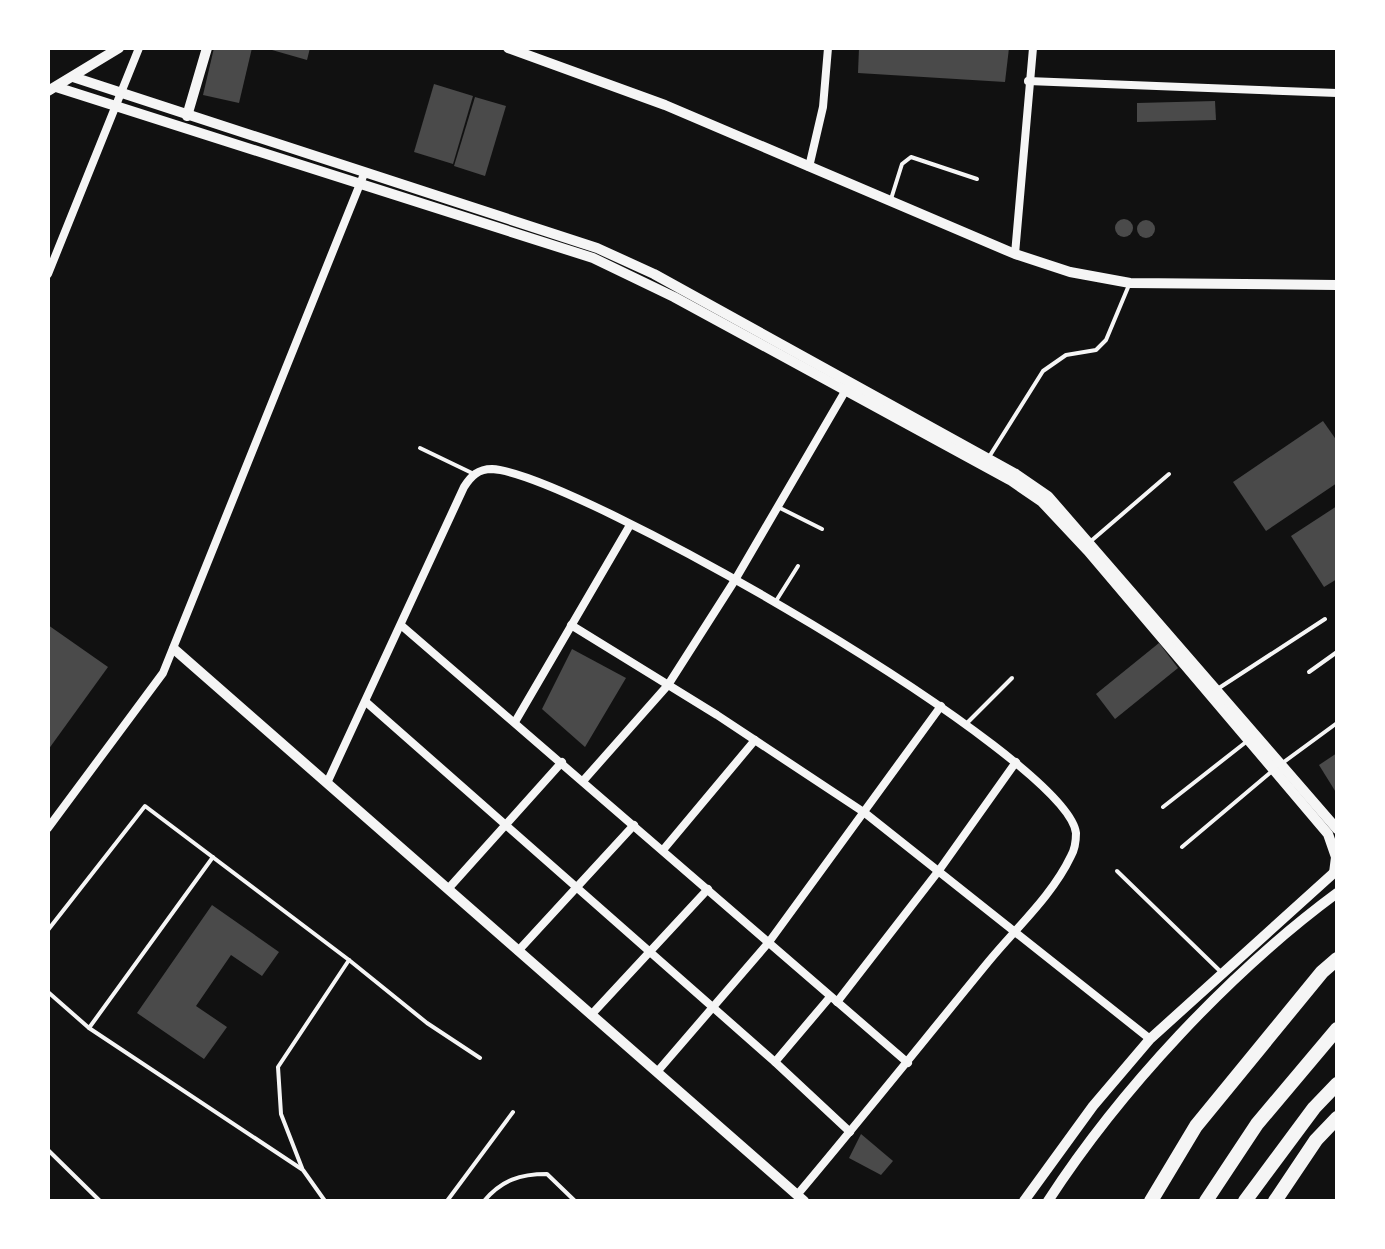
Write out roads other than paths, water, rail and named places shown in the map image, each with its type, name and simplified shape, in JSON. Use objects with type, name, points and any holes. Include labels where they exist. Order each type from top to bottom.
[{"type":"highway","points":[[1322,972],[1337,944]]},
{"type":"highway","points":[[1151,1201],[1196,1126],[1322,972],[1337,959]]},
{"type":"highway","points":[[1206,1201],[1257,1124],[1337,1029]]},
{"type":"highway","points":[[1245,1201],[1314,1108],[1337,1084]]},
{"type":"highway","points":[[1275,1201],[1316,1140],[1337,1118]]},
{"type":"street","points":[[52,89],[119,48]]},
{"type":"street","points":[[48,274],[139,48]]},
{"type":"street","points":[[187,116],[207,48]]},
{"type":"street","points":[[508,48],[538,53],[1015,254],[1070,272],[1130,283],[1337,285]]},
{"type":"street","points":[[809,167],[823,107],[828,48]]},
{"type":"street","points":[[1015,254],[1033,48]]},
{"type":"street","points":[[73,77],[364,174],[542,228],[622,264],[981,458],[1042,502],[1091,546],[1217,689],[1328,834],[1336,857],[1335,871],[1150,1039],[1093,1106],[1024,1201]]},
{"type":"street","points":[[1028,81],[1337,93]]},
{"type":"street","points":[[52,89],[622,264]]},
{"type":"street","points":[[48,828],[163,673],[364,174]]},
{"type":"street","points":[[583,781],[668,685],[735,580],[847,388]]},
{"type":"street","points":[[174,649],[800,1198],[850,1132],[1016,932],[1069,860],[1076,838],[1072,819],[1064,808],[1016,762],[941,706],[735,580],[630,525],[526,478],[495,469],[474,474],[464,487],[327,783]]},
{"type":"street","points":[[515,722],[630,525]]},
{"type":"street","points":[[1091,546],[1248,741],[1337,829]]},
{"type":"street","points":[[571,625],[865,813],[940,869],[1150,1039]]},
{"type":"street","points":[[402,626],[908,1063]]},
{"type":"street","points":[[366,702],[775,1062],[850,1132]]},
{"type":"street","points":[[657,1072],[769,942],[941,706]]},
{"type":"street","points":[[663,850],[755,740]]},
{"type":"street","points":[[448,889],[562,762]]},
{"type":"street","points":[[775,1062],[834,1000],[940,869],[1016,762]]},
{"type":"street","points":[[518,951],[634,825]]},
{"type":"street","points":[[591,1015],[708,889]]},
{"type":"street","points":[[1048,1201],[1077,1157],[1155,1061],[1266,953],[1337,893]]},
{"type":"lane","points":[[890,201],[902,164],[911,157],[977,179]]},
{"type":"lane","points":[[981,458],[1043,371],[1066,355],[1087,354],[1106,340],[1130,283]]},
{"type":"lane","points":[[420,448],[474,474]]},
{"type":"lane","points":[[1091,546],[1169,474]]},
{"type":"lane","points":[[778,506],[822,529]]},
{"type":"lane","points":[[774,603],[798,566]]},
{"type":"lane","points":[[1217,689],[1325,619]]},
{"type":"lane","points":[[1309,672],[1337,652]]},
{"type":"lane","points":[[966,724],[1012,678]]},
{"type":"lane","points":[[1182,847],[1277,767],[1337,723]]},
{"type":"lane","points":[[1163,807],[1248,741]]},
{"type":"lane","points":[[48,930],[145,806],[427,1023],[480,1058]]},
{"type":"lane","points":[[89,1028],[213,857]]},
{"type":"lane","points":[[1117,871],[1221,972]]},
{"type":"lane","points":[[325,1201],[303,1170],[281,1114],[278,1067],[349,960]]},
{"type":"lane","points":[[48,992],[89,1028],[303,1170]]},
{"type":"lane","points":[[447,1201],[513,1112]]},
{"type":"lane","points":[[48,1150],[100,1201]]},
{"type":"lane","points":[[484,1201],[495,1188],[522,1174],[547,1174],[575,1201]]}]
